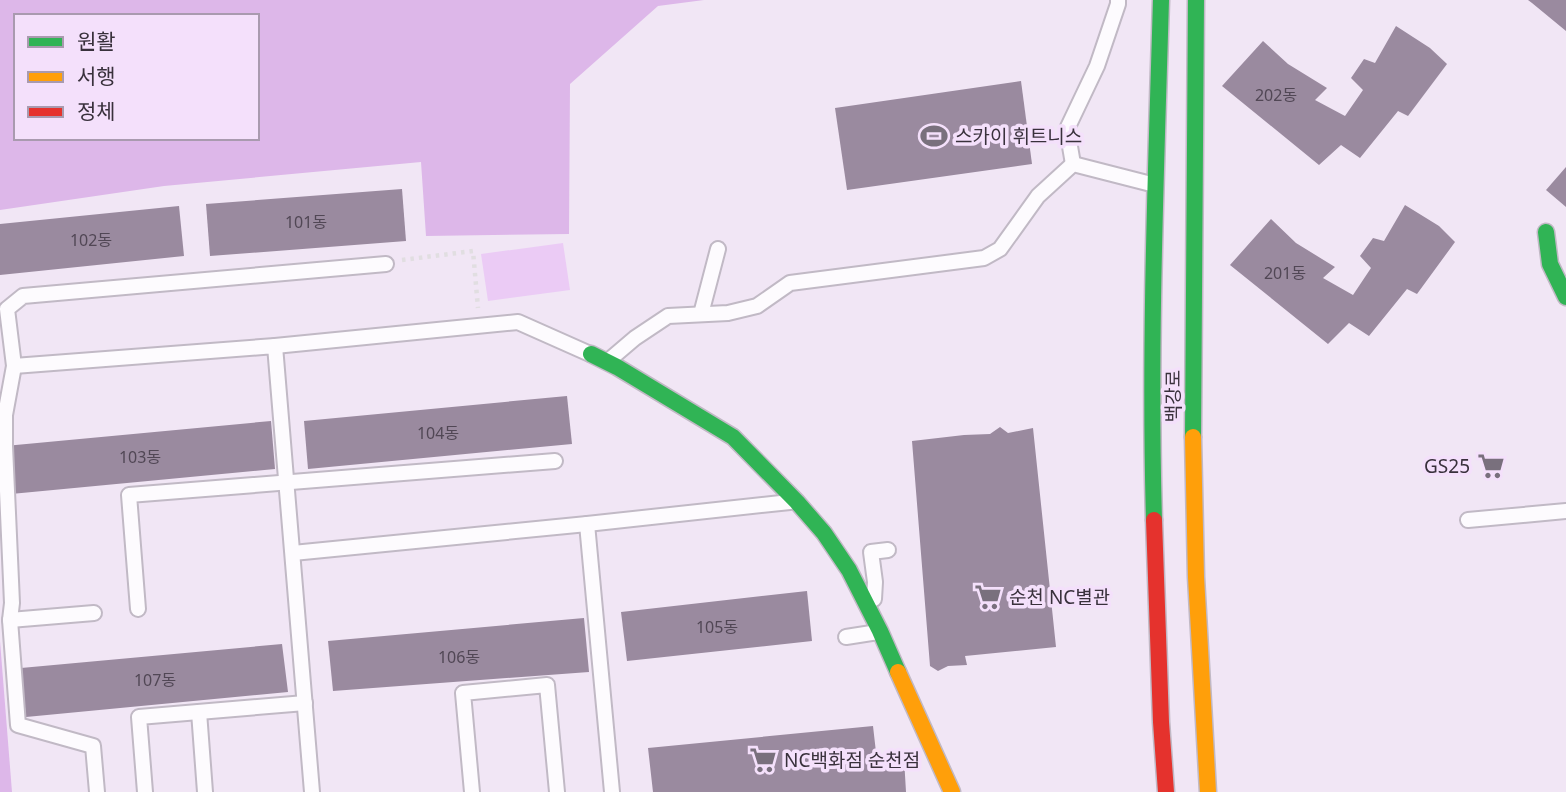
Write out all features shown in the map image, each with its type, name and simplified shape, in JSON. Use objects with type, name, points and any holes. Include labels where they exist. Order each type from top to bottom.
[{"type":"main road","name":"백강로","points":[[1161,0],[1152,445],[1161,722],[1166,792]]},
{"type":"main road","name":"백강로","points":[[1196,0],[1193,456],[1196,577],[1208,792]]},
{"type":"main road","points":[[1546,232],[1550,264],[1566,297]]},
{"type":"main road","points":[[591,354],[733,437],[824,533],[849,570],[952,792]]},
{"type":"lane","points":[[1073,164],[1067,129],[1097,66],[1118,0]]},
{"type":"lane","points":[[1073,164],[1156,185]]},
{"type":"lane","points":[[607,362],[635,338],[668,316],[728,313],[757,306],[790,283],[984,258],[1000,249],[1038,196],[1073,164]]},
{"type":"lane","points":[[701,314],[718,249]]},
{"type":"lane","points":[[97,792],[93,746],[18,725],[9,620],[12,603],[5,415],[14,366],[8,309],[23,296],[386,264]]},
{"type":"lane","points":[[14,366],[275,346],[518,322],[591,354]]},
{"type":"lane","points":[[275,346],[312,792]]},
{"type":"lane","points":[[138,609],[129,495],[555,461]]},
{"type":"lane","points":[[293,553],[797,502]]},
{"type":"lane","points":[[1468,520],[1566,511]]},
{"type":"lane","points":[[587,524],[612,792]]},
{"type":"lane","points":[[846,637],[876,625],[872,552],[888,550]]},
{"type":"lane","points":[[9,620],[94,613]]},
{"type":"lane","points":[[472,792],[463,693],[547,685],[557,792]]},
{"type":"lane","points":[[145,792],[139,717],[305,703]]},
{"type":"lane","points":[[199,712],[205,792]]},
{"type":"path","points":[[386,264],[412,257],[473,251],[481,326]]},
{"type":"shaded area","points":[[0,0],[704,0],[658,6],[570,84],[569,234],[426,236],[421,162],[164,186],[0,210]]},
{"type":"shaded area","points":[[563,243],[570,290],[488,301],[481,254]]},
{"type":"shaded area","points":[[0,641],[12,792],[0,792]]},
{"type":"building","points":[[1528,0],[1566,0],[1566,31],[1532,3]]},
{"type":"building","points":[[1396,26],[1430,48],[1447,64],[1408,116],[1398,111],[1360,158],[1341,145],[1319,165],[1222,86],[1263,41],[1288,64],[1327,88],[1315,100],[1345,116],[1363,90],[1351,78],[1364,59],[1375,63]]},
{"type":"building","name":"스카이 휘트니스","points":[[1021,81],[1032,164],[847,190],[835,108]]},
{"type":"building","points":[[1566,167],[1566,207],[1546,190]]},
{"type":"building","points":[[402,189],[406,241],[210,256],[206,204]]},
{"type":"building","points":[[1405,205],[1439,226],[1455,242],[1417,294],[1407,289],[1369,336],[1349,323],[1328,344],[1230,265],[1271,219],[1296,243],[1335,267],[1323,278],[1353,295],[1371,268],[1360,256],[1373,238],[1384,241]]},
{"type":"building","points":[[179,206],[184,256],[0,275],[0,224]]},
{"type":"building","points":[[567,396],[572,444],[308,469],[304,421]]},
{"type":"building","points":[[271,421],[275,469],[11,494],[5,446]]},
{"type":"building","name":"순천 NC별관","points":[[1000,427],[1008,433],[1033,428],[1056,647],[965,656],[967,665],[948,666],[938,671],[930,666],[912,441],[990,434]]},
{"type":"building","points":[[807,591],[812,641],[627,661],[621,612]]},
{"type":"building","points":[[584,618],[589,672],[333,691],[328,641]]},
{"type":"building","points":[[282,644],[288,692],[26,717],[21,668]]},
{"type":"building","name":"NC백화점 순천점","points":[[873,726],[877,761],[904,758],[906,792],[653,792],[648,748]]},
{"type":"traffic: fast","points":[[1154,520],[1153,325],[1161,0]]},
{"type":"traffic: fast","points":[[1193,437],[1196,0]]},
{"type":"traffic: fast","points":[[1546,232],[1550,264],[1566,297]]},
{"type":"traffic: fast","points":[[591,354],[733,437],[797,502],[824,533],[849,570],[898,672]]},
{"type":"traffic: slow","points":[[1193,437],[1196,577],[1208,792]]},
{"type":"traffic: slow","points":[[898,672],[952,792]]},
{"type":"traffic: jam","points":[[1154,520],[1166,792]]},
{"type":"place","name":"스카이 휘트니스","points":[[934,136]]},
{"type":"place","name":"GS25","points":[[1491,466]]},
{"type":"place","name":"순천 NC별관","points":[[988,597]]},
{"type":"place","name":"NC백화점 순천점","points":[[763,760]]}]
